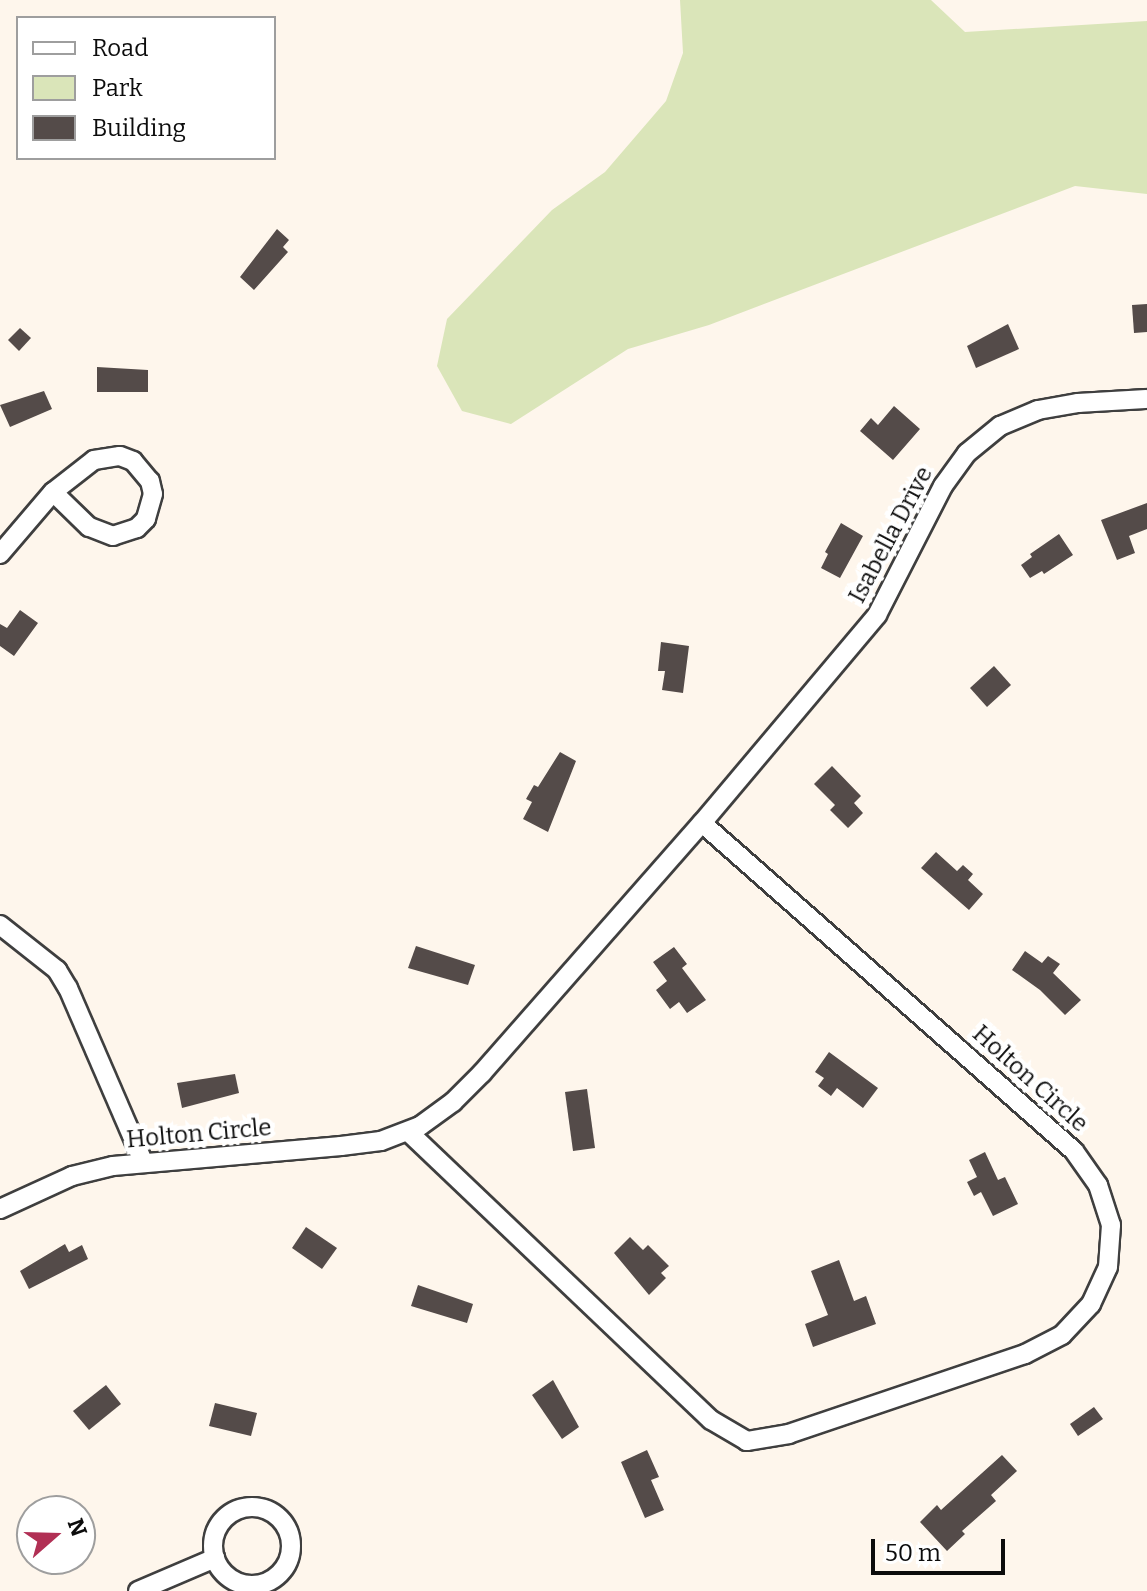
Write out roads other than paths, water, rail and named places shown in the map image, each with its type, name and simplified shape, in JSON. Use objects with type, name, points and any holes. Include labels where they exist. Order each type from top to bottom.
[{"type":"street","name":"Isabella Drive","points":[[702,823],[877,615],[943,486],[967,453],[1000,426],[1038,410],[1078,403],[1147,399]]},
{"type":"street","points":[[0,554],[53,492],[94,460],[107,456],[133,461],[150,481],[153,494],[151,507],[137,528],[113,536],[89,527],[53,492]]},
{"type":"street","name":"Holton Circle","points":[[0,1209],[72,1176],[143,1161],[341,1146],[381,1141],[409,1132],[453,1102],[482,1073],[702,823],[1074,1151],[1098,1185],[1111,1225],[1108,1267],[1091,1304],[1062,1335],[1025,1354],[789,1434],[747,1441],[711,1420],[409,1132]]},
{"type":"street","points":[[0,925],[57,970],[68,988],[143,1161]]},
{"type":"street","points":[[257,1507],[269,1511],[287,1529],[291,1541],[286,1566],[267,1582],[241,1584],[230,1578],[215,1558],[215,1532],[231,1512],[257,1507]]},
{"type":"street","points":[[138,1591],[215,1558]]}]
